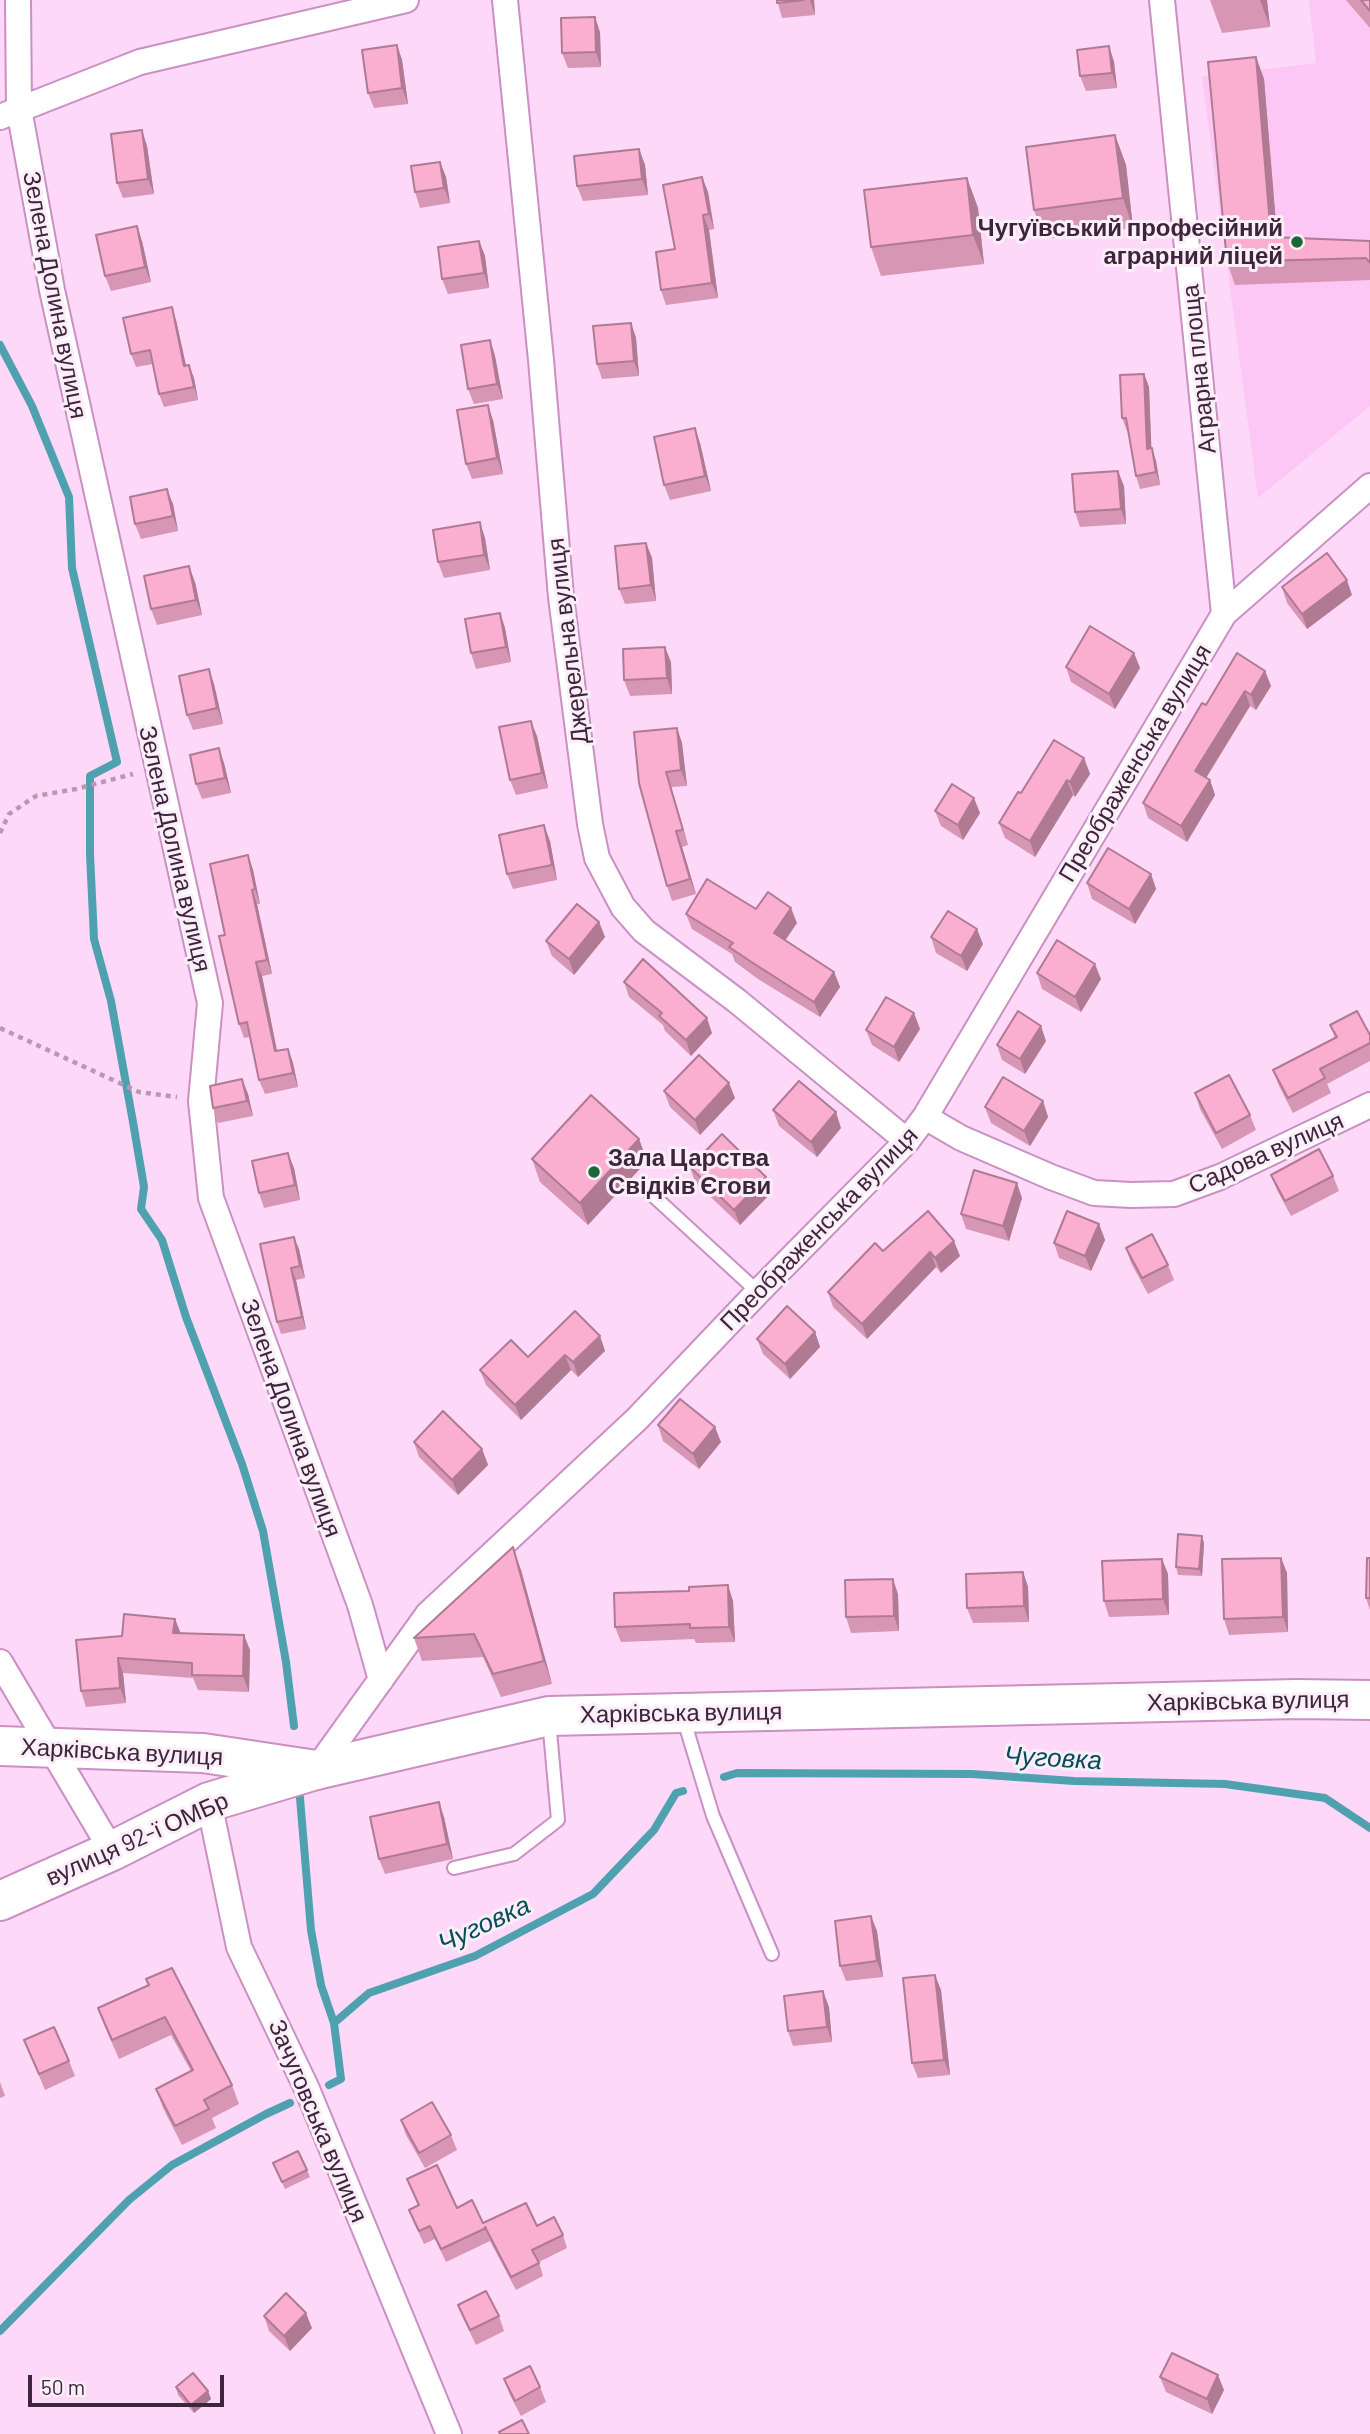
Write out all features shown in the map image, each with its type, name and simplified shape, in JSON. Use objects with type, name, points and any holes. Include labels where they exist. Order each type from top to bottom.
[{"type":"main road","name":"Харківська вулиця","points":[[0,1746],[203,1753],[316,1770],[549,1716],[1370,1700]]},
{"type":"main road","name":"вулиця 92-ї ОМБр","points":[[0,1901],[209,1802],[316,1770]]},
{"type":"street","name":"Зелена Долина вулиця","points":[[18,0],[9,113],[52,290],[210,1003],[201,1101],[211,1198],[360,1605],[381,1680]]},
{"type":"street","points":[[9,113],[140,62],[406,0]]},
{"type":"street","name":"Джерельна вулиця","points":[[505,0],[561,597],[590,824],[597,858],[623,907],[644,931],[737,1001],[907,1141]]},
{"type":"street","name":"Аграрна площа","points":[[1162,0],[1224,614]]},
{"type":"street","name":"Преображенська вулиця","points":[[316,1770],[428,1614],[637,1419],[907,1141],[925,1118],[1224,614],[1370,486]]},
{"type":"street","name":"Садова вулиця","points":[[925,1118],[972,1143],[1094,1193],[1174,1194],[1220,1177],[1370,1105]]},
{"type":"street","points":[[0,1661],[112,1850]]},
{"type":"street","name":"Зачуговська вулиця","points":[[209,1802],[239,1947],[307,2089],[449,2434]]},
{"type":"lane","points":[[646,1189],[758,1292]]},
{"type":"lane","points":[[681,1713],[713,1816],[772,1954]]},
{"type":"lane","points":[[454,1868],[514,1854],[558,1820],[549,1716]]},
{"type":"path","points":[[0,833],[9,814],[36,796],[108,781]]},
{"type":"path","points":[[0,1028],[139,1092],[201,1101]]},
{"type":"shaded area","name":"Чугуївський професійний аграрний ліцей","points":[[1309,0],[1370,0],[1370,406],[1258,498],[1202,77],[1316,63]]},
{"type":"building","points":[[777,0],[804,0],[777,3]]},
{"type":"building","points":[[1361,0],[1370,0],[1370,11]]},
{"type":"building","points":[[595,17],[596,52],[562,53],[561,18]]},
{"type":"building","points":[[397,45],[402,88],[368,93],[362,50]]},
{"type":"building","points":[[1109,46],[1112,73],[1080,76],[1077,50]]},
{"type":"building","points":[[1256,57],[1271,237],[1370,241],[1370,263],[1366,258],[1227,262],[1208,62]]},
{"type":"building","points":[[142,130],[148,179],[117,183],[111,134]]},
{"type":"building","points":[[1115,135],[1123,198],[1034,210],[1026,147]]},
{"type":"building","points":[[639,149],[642,179],[577,186],[574,156]]},
{"type":"building","points":[[440,162],[444,188],[415,192],[411,166]]},
{"type":"building","points":[[702,177],[709,214],[703,215],[712,283],[661,290],[656,252],[675,249],[663,185]]},
{"type":"building","points":[[967,178],[973,235],[871,247],[864,190]]},
{"type":"building","points":[[137,226],[145,267],[105,276],[96,235]]},
{"type":"building","points":[[479,241],[484,273],[442,279],[438,247]]},
{"type":"building","points":[[172,307],[184,366],[189,365],[194,387],[159,394],[150,350],[131,354],[123,318]]},
{"type":"building","points":[[631,323],[634,361],[597,364],[593,326]]},
{"type":"building","points":[[490,340],[497,384],[468,389],[461,345]]},
{"type":"building","points":[[1144,374],[1147,449],[1152,448],[1156,472],[1136,476],[1126,418],[1122,418],[1120,375]]},
{"type":"building","points":[[488,405],[497,458],[466,464],[457,410]]},
{"type":"building","points":[[695,428],[705,476],[664,485],[654,437]]},
{"type":"building","points":[[1118,471],[1121,509],[1075,512],[1072,474]]},
{"type":"building","points":[[167,489],[173,516],[135,524],[130,497]]},
{"type":"building","points":[[480,522],[484,555],[438,562],[433,530]]},
{"type":"building","points":[[646,543],[651,585],[619,589],[615,546]]},
{"type":"building","points":[[1327,553],[1347,580],[1302,614],[1282,587]]},
{"type":"building","points":[[189,566],[196,600],[151,609],[144,576]]},
{"type":"building","points":[[500,613],[506,647],[471,653],[465,619]]},
{"type":"building","points":[[1090,626],[1134,653],[1109,694],[1066,667]]},
{"type":"building","points":[[665,647],[667,678],[624,680],[623,649]]},
{"type":"building","points":[[1237,653],[1265,671],[1251,695],[1245,691],[1195,771],[1210,780],[1181,826],[1143,803],[1202,703],[1206,705]]},
{"type":"building","points":[[209,669],[217,708],[187,715],[179,676]]},
{"type":"building","points":[[531,721],[542,773],[510,780],[499,727]]},
{"type":"building","points":[[677,728],[681,770],[666,772],[683,830],[676,831],[690,879],[667,886],[639,783],[634,732]]},
{"type":"building","points":[[1054,740],[1084,758],[1070,782],[1067,780],[1030,841],[999,823]]},
{"type":"building","points":[[219,748],[225,778],[196,784],[190,755]]},
{"type":"building","points":[[952,784],[974,798],[958,825],[935,811]]},
{"type":"building","points":[[544,825],[552,865],[507,874],[499,835]]},
{"type":"building","points":[[1108,848],[1151,874],[1129,909],[1087,883]]},
{"type":"building","points":[[248,855],[255,889],[252,890],[267,960],[256,962],[275,1051],[288,1049],[293,1073],[259,1080],[247,1022],[239,1024],[219,936],[225,935],[210,864]]},
{"type":"building","points":[[707,879],[756,909],[768,892],[791,908],[774,933],[834,972],[814,1002],[729,947],[733,943],[686,914]]},
{"type":"building","points":[[577,904],[599,922],[569,959],[546,941]]},
{"type":"building","points":[[948,911],[977,929],[961,956],[931,937]]},
{"type":"building","points":[[1057,940],[1095,964],[1075,997],[1037,973]]},
{"type":"building","points":[[643,959],[707,1018],[686,1040],[659,1016],[662,1013],[624,982]]},
{"type":"building","points":[[886,997],[914,1013],[894,1047],[866,1030]]},
{"type":"building","points":[[1018,1011],[1041,1026],[1020,1059],[997,1045]]},
{"type":"building","points":[[1357,1011],[1370,1035],[1370,1043],[1320,1069],[1325,1078],[1288,1098],[1273,1070],[1337,1037],[1330,1025]]},
{"type":"building","points":[[699,1055],[729,1083],[695,1120],[664,1091]]},
{"type":"building","points":[[1229,1075],[1250,1115],[1216,1133],[1195,1093]]},
{"type":"building","points":[[1003,1077],[1043,1101],[1024,1131],[985,1107]]},
{"type":"building","points":[[242,1079],[247,1101],[213,1108],[210,1086]]},
{"type":"building","points":[[799,1081],[836,1112],[811,1142],[773,1110]]},
{"type":"building","points":[[591,1095],[639,1139],[580,1203],[532,1159]]},
{"type":"building","points":[[722,1134],[766,1177],[734,1210],[690,1167]]},
{"type":"building","points":[[1319,1149],[1333,1176],[1285,1201],[1271,1175]]},
{"type":"building","points":[[288,1153],[295,1185],[259,1193],[252,1161]]},
{"type":"building","points":[[974,1170],[1017,1183],[1003,1226],[961,1214]]},
{"type":"building","points":[[928,1211],[954,1241],[935,1258],[930,1252],[862,1324],[828,1292],[875,1243],[883,1251]]},
{"type":"building","points":[[1067,1211],[1099,1224],[1085,1256],[1054,1243]]},
{"type":"building","points":[[1152,1234],[1168,1265],[1142,1278],[1126,1248]]},
{"type":"building","points":[[294,1237],[300,1266],[291,1268],[302,1317],[277,1322],[260,1244]]},
{"type":"building","points":[[787,1306],[815,1332],[785,1364],[757,1339]]},
{"type":"building","points":[[575,1311],[600,1336],[573,1362],[565,1355],[515,1405],[480,1370],[511,1340],[528,1357]]},
{"type":"building","points":[[680,1399],[715,1427],[693,1454],[658,1425]]},
{"type":"building","points":[[443,1411],[482,1449],[452,1480],[414,1442]]},
{"type":"building","points":[[1178,1534],[1202,1536],[1199,1569],[1176,1567]]},
{"type":"building","points":[[513,1547],[544,1661],[493,1674],[474,1634],[414,1638]]},
{"type":"building","points":[[1281,1558],[1283,1617],[1224,1619],[1222,1559]]},
{"type":"building","points":[[1367,1558],[1370,1558],[1370,1598],[1366,1598]]},
{"type":"building","points":[[1162,1559],[1163,1599],[1104,1601],[1102,1561]]},
{"type":"building","points":[[1023,1572],[1024,1606],[967,1608],[966,1574]]},
{"type":"building","points":[[893,1579],[894,1616],[846,1617],[845,1580]]},
{"type":"building","points":[[728,1585],[729,1627],[690,1628],[690,1624],[615,1627],[614,1593],[689,1591],[689,1587]]},
{"type":"building","points":[[124,1614],[175,1619],[173,1633],[244,1635],[243,1676],[192,1675],[192,1663],[118,1658],[120,1688],[81,1691],[76,1640],[122,1636]]},
{"type":"building","points":[[439,1802],[447,1844],[379,1859],[370,1817]]},
{"type":"building","points":[[871,1916],[877,1961],[840,1966],[835,1921]]},
{"type":"building","points":[[172,1968],[232,2085],[204,2100],[209,2109],[175,2126],[156,2089],[193,2070],[165,2017],[112,2040],[98,2008],[149,1985],[146,1979]]},
{"type":"building","points":[[935,1975],[944,2060],[912,2063],[903,1978]]},
{"type":"building","points":[[823,1991],[827,2027],[788,2031],[784,1996]]},
{"type":"building","points":[[54,2027],[69,2061],[39,2074],[24,2040]]},
{"type":"building","points":[[432,2102],[451,2135],[419,2153],[401,2120]]},
{"type":"building","points":[[298,2151],[307,2170],[282,2182],[273,2163]]},
{"type":"building","points":[[437,2165],[457,2208],[472,2200],[483,2223],[526,2203],[537,2226],[554,2217],[563,2235],[532,2250],[539,2263],[511,2277],[486,2228],[441,2249],[430,2226],[419,2231],[409,2210],[419,2205],[407,2179]]},
{"type":"building","points":[[486,2291],[499,2316],[470,2330],[458,2305]]},
{"type":"building","points":[[286,2293],[306,2313],[284,2336],[264,2316]]},
{"type":"building","points":[[1172,2353],[1218,2375],[1207,2399],[1160,2377]]},
{"type":"building","points":[[530,2366],[540,2387],[515,2401],[504,2379]]},
{"type":"building","points":[[193,2373],[208,2391],[191,2405],[176,2387]]},
{"type":"building","points":[[522,2420],[529,2434],[500,2434],[499,2432]]},
{"type":"waterway","points":[[0,345],[32,406],[69,497],[72,568],[117,762],[90,776],[94,939],[111,1001],[133,1122],[144,1187],[141,1209],[162,1240],[186,1317],[242,1464],[263,1531],[286,1662],[294,1726]]},
{"type":"waterway","name":"Чуговка","points":[[724,1777],[737,1773],[972,1774],[1074,1781],[1225,1784],[1325,1798],[1370,1828]]},
{"type":"waterway","points":[[299,1786],[311,1930],[321,1985],[334,2023]]},
{"type":"waterway","name":"Чуговка","points":[[329,2085],[341,2079],[334,2023],[369,1993],[475,1956],[593,1894],[654,1830],[676,1793],[683,1791]]},
{"type":"waterway","name":"Чуговка","points":[[0,2331],[129,2200],[172,2165],[290,2103]]},
{"type":"place","name":"Чугуївський професійний аграрний ліцей","points":[[1297,242]]},
{"type":"place","name":"Зала Царства Свідків Єгови","points":[[594,1172]]}]
